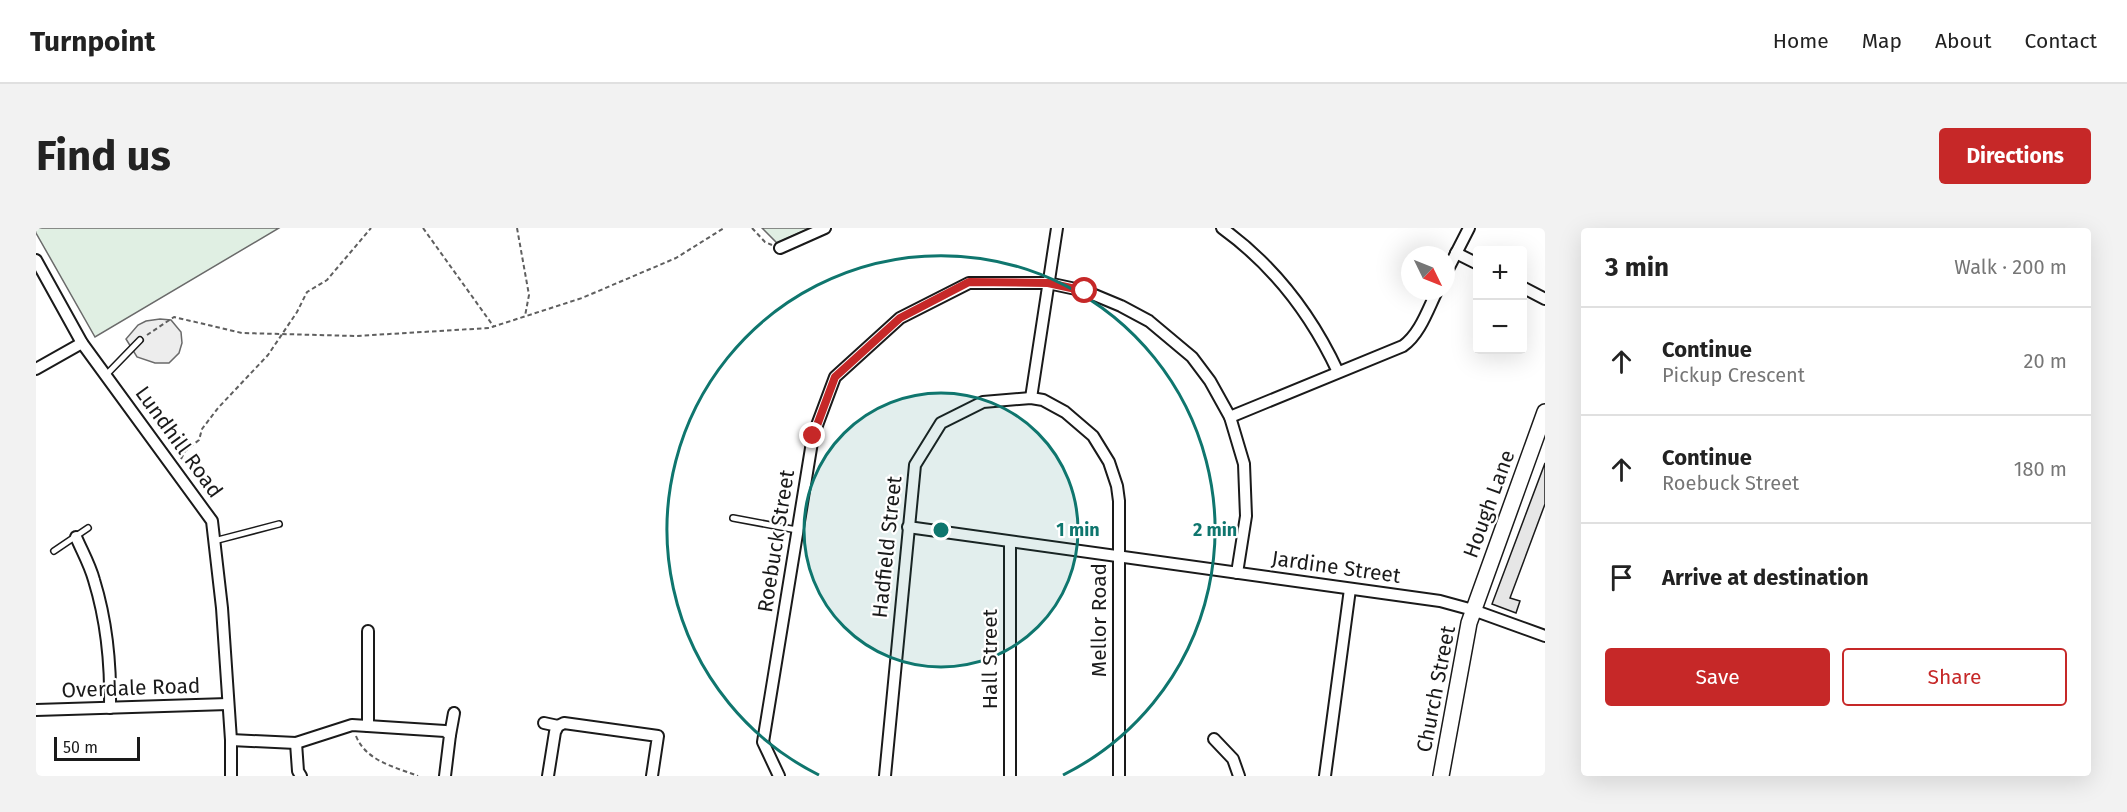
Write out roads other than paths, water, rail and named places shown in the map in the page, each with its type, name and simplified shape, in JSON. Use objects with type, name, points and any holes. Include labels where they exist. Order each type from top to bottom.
[{"type":"main road","name":"Hough Lane","points":[[1473,610],[1545,412]]},
{"type":"main road","name":"Church Street","points":[[1441,776],[1473,610]]},
{"type":"street","points":[[780,249],[825,228]]},
{"type":"street","points":[[1031,398],[1057,228]]},
{"type":"street","points":[[1222,228],[1246,247],[1280,280],[1314,328],[1338,372]]},
{"type":"street","points":[[1469,228],[1456,254],[1473,262]]},
{"type":"street","name":"Lundhill Road","points":[[36,260],[82,343],[212,521],[222,608],[231,740],[231,776]]},
{"type":"street","name":"Roebuck Street","points":[[778,776],[763,742],[813,436],[835,377],[900,318],[969,282],[1048,283],[1085,291],[1149,321],[1175,341],[1202,369],[1230,417],[1244,464],[1246,516],[1237,573]]},
{"type":"street","points":[[1527,290],[1545,299]]},
{"type":"street","points":[[1230,417],[1403,346],[1411,340],[1432,300]]},
{"type":"street","points":[[36,369],[82,343]]},
{"type":"street","name":"Hadfield Street","points":[[885,776],[915,465],[941,423],[983,402],[1031,398]]},
{"type":"street","name":"Mellor Road","points":[[1031,398],[1043,400],[1081,424],[1102,448],[1117,486],[1119,501],[1119,776]]},
{"type":"street","name":"Jardine Street","points":[[908,527],[1440,601],[1473,610],[1545,636]]},
{"type":"street","points":[[76,537],[94,578],[107,632],[111,672],[110,708]]},
{"type":"street","name":"Hall Street","points":[[1010,542],[1010,776]]},
{"type":"street","points":[[1325,776],[1350,589]]},
{"type":"street","points":[[368,631],[368,726]]},
{"type":"street","name":"Overdale Road","points":[[36,710],[228,704]]},
{"type":"street","points":[[445,776],[454,713]]},
{"type":"street","points":[[544,723],[558,726]]},
{"type":"street","points":[[548,776],[558,726],[564,723],[576,723],[658,736],[652,776]]},
{"type":"street","points":[[231,740],[296,743],[352,725],[445,731],[450,735]]},
{"type":"street","points":[[1214,739],[1233,759],[1239,776]]},
{"type":"street","points":[[296,743],[298,771],[301,776]]},
{"type":"lane","points":[[106,375],[140,340]]},
{"type":"lane","points":[[733,518],[797,530]]},
{"type":"lane","points":[[214,541],[279,524]]},
{"type":"lane","points":[[54,551],[88,528]]}]
